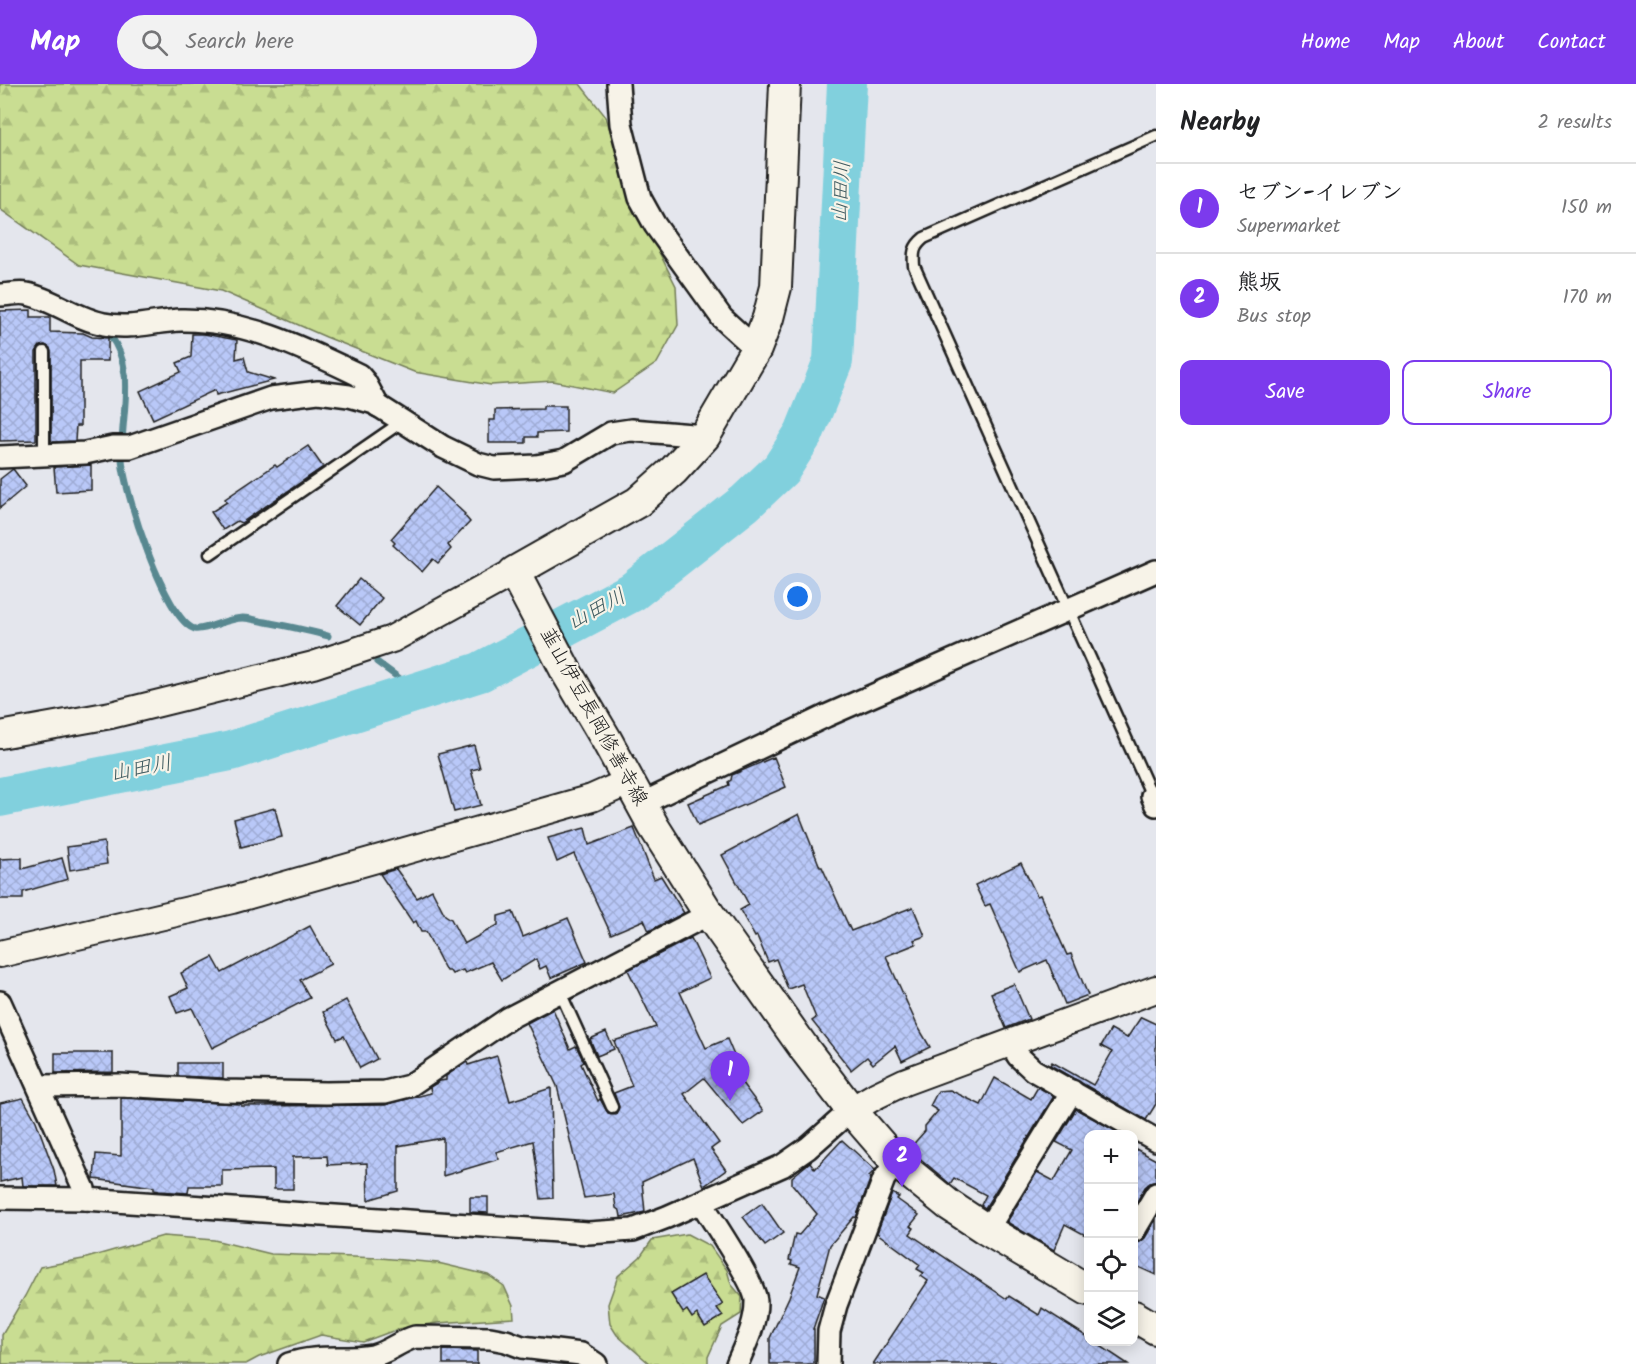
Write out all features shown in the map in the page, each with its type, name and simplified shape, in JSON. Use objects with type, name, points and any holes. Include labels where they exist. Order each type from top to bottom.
[{"type":"main road","points":[[519,580],[638,502],[674,470],[705,436],[756,348],[768,318],[776,286],[785,84]]},
{"type":"main road","name":"韮山伊豆長岡修善寺線","points":[[519,580],[567,673],[635,793],[709,914],[806,1051],[851,1110],[896,1162],[949,1205],[1084,1287]]},
{"type":"main road","points":[[1138,1318],[1156,1329]]},
{"type":"street","points":[[618,84],[621,124],[640,198],[655,225],[722,318],[756,348]]},
{"type":"street","points":[[0,295],[24,293],[35,296],[77,316],[105,325],[144,326],[181,320],[209,322],[252,330],[306,350],[359,375],[378,406]]},
{"type":"street","points":[[0,457],[85,453],[121,447],[271,398],[318,392],[349,396],[378,406],[444,447],[478,464],[494,468],[536,466],[564,461],[611,433],[631,430],[705,436]]},
{"type":"street","points":[[0,954],[243,897],[592,798],[635,793],[826,716],[1156,571]]},
{"type":"street","points":[[0,735],[111,715],[313,664],[392,639],[519,580]]},
{"type":"street","points":[[39,1086],[120,1085],[224,1091],[326,1093],[397,1090],[419,1080],[509,1018],[709,914]]},
{"type":"street","points":[[0,1198],[85,1199],[588,1233],[633,1230],[782,1166],[808,1148],[851,1110],[904,1082],[1156,990]]},
{"type":"street","points":[[0,1002],[84,1189],[85,1199]]},
{"type":"street","points":[[1011,1044],[1018,1056],[1033,1070],[1156,1140]]},
{"type":"street","points":[[987,1230],[1072,1091]]},
{"type":"street","points":[[828,1364],[829,1331],[836,1305],[884,1179],[896,1162]]},
{"type":"street","points":[[1138,1224],[1156,1194]]},
{"type":"street","points":[[701,1202],[752,1284],[757,1300],[751,1328],[737,1364]]},
{"type":"street","points":[[289,1364],[315,1357],[375,1355],[415,1337],[490,1338],[506,1341],[516,1356],[580,1354],[596,1364]]},
{"type":"lane","points":[[1154,801],[914,266],[913,253],[917,244],[924,238],[1156,136]]},
{"type":"lane","points":[[44,352],[44,455]]},
{"type":"lane","points":[[210,554],[403,421]]},
{"type":"lane","points":[[560,992],[612,1107]]},
{"type":"green space","points":[[0,84],[580,84],[606,117],[628,190],[676,286],[678,325],[657,363],[613,393],[553,381],[491,385],[414,372],[221,291],[79,265],[0,209]]},
{"type":"green space","points":[[687,1234],[710,1246],[727,1270],[731,1284],[742,1297],[741,1314],[722,1326],[708,1357],[708,1364],[650,1364],[617,1335],[610,1324],[608,1304],[618,1276],[640,1257],[652,1240]]},
{"type":"green space","points":[[163,1236],[214,1240],[271,1254],[380,1258],[438,1263],[488,1275],[504,1286],[513,1306],[514,1318],[437,1323],[398,1329],[363,1342],[321,1335],[259,1357],[246,1364],[2,1364],[2,1335],[40,1267],[83,1259]]},
{"type":"building","points":[[31,310],[31,317],[50,317],[50,332],[83,333],[92,337],[108,338],[108,361],[80,361],[80,426],[76,426],[75,441],[53,442],[51,440],[51,352],[50,348],[45,345],[40,346],[36,352],[36,440],[0,441],[0,311]]},
{"type":"building","points":[[192,334],[237,340],[236,359],[244,357],[248,372],[274,380],[216,395],[215,390],[153,419],[140,391],[181,372],[177,363],[191,357]]},
{"type":"building","points":[[543,406],[566,406],[566,432],[537,433],[537,437],[526,437],[526,443],[489,443],[489,420],[495,420],[495,410],[543,409]]},
{"type":"building","points":[[308,446],[323,467],[241,523],[237,521],[223,530],[211,512],[227,502],[225,499]]},
{"type":"building","points":[[91,465],[91,490],[56,492],[54,467]]},
{"type":"building","points":[[13,469],[26,486],[0,508],[0,479]]},
{"type":"building","points":[[436,487],[465,514],[470,522],[448,545],[451,549],[438,563],[433,559],[422,572],[393,545],[395,543],[391,539]]},
{"type":"building","points":[[359,579],[382,598],[360,625],[337,606]]},
{"type":"building","points":[[474,745],[480,768],[471,770],[481,805],[454,812],[438,754]]},
{"type":"building","points":[[774,757],[786,787],[698,825],[688,803],[729,785],[728,782],[732,775]]},
{"type":"building","points":[[275,808],[282,837],[241,847],[234,819]]},
{"type":"building","points":[[799,814],[820,867],[851,931],[913,907],[925,936],[914,940],[916,944],[886,956],[917,1025],[930,1047],[902,1061],[895,1046],[873,1064],[867,1057],[851,1070],[812,1021],[816,1018],[802,984],[788,989],[776,959],[768,962],[757,936],[755,937],[740,910],[749,905],[722,855]]},
{"type":"building","points":[[585,828],[589,845],[634,828],[654,879],[661,876],[684,913],[649,931],[644,920],[611,934],[574,854],[557,862],[548,838]]},
{"type":"building","points":[[104,842],[107,864],[70,870],[67,847]]},
{"type":"building","points":[[22,858],[22,869],[62,858],[68,879],[23,892],[23,899],[0,899],[0,859]]},
{"type":"building","points":[[1021,863],[1037,896],[1040,895],[1067,955],[1071,954],[1088,995],[1065,1004],[1047,960],[1020,972],[990,904],[985,906],[975,885]]},
{"type":"building","points":[[396,869],[417,898],[432,890],[464,944],[498,925],[498,916],[513,912],[523,937],[568,918],[587,962],[551,978],[546,966],[540,969],[536,959],[502,980],[491,962],[465,973],[463,970],[452,974],[446,971],[426,932],[421,932],[416,921],[413,923],[380,874]]},
{"type":"building","points":[[310,926],[331,964],[300,980],[310,998],[212,1048],[192,1008],[177,1013],[170,996],[188,988],[181,973],[213,957],[222,973]]},
{"type":"building","points":[[691,938],[710,978],[680,992],[706,1048],[727,1039],[735,1058],[726,1062],[763,1111],[743,1125],[704,1078],[684,1094],[719,1143],[711,1149],[726,1170],[704,1186],[693,1158],[642,1182],[645,1212],[621,1217],[620,1211],[616,1208],[614,1194],[584,1198],[557,1086],[527,1023],[553,1009],[570,1049],[576,1046],[584,1062],[581,1064],[598,1101],[600,1099],[608,1113],[616,1114],[619,1107],[614,1093],[632,1086],[614,1041],[656,1027],[628,970]]},
{"type":"building","points":[[1014,984],[1029,1019],[1006,1028],[991,993]]},
{"type":"building","points":[[346,1000],[377,1059],[360,1068],[344,1036],[337,1039],[323,1012]]},
{"type":"building","points":[[1141,1017],[1156,1024],[1156,1104],[1146,1120],[1050,1065],[1052,1062],[1093,1085],[1112,1052],[1101,1046],[1111,1029],[1127,1038]]},
{"type":"building","points":[[606,1032],[614,1049],[597,1056],[590,1039]]},
{"type":"building","points":[[55,1053],[113,1053],[113,1072],[55,1073]]},
{"type":"building","points":[[497,1056],[510,1101],[551,1088],[553,1198],[541,1199],[533,1141],[496,1152],[499,1159],[443,1176],[443,1138],[398,1146],[398,1191],[368,1200],[367,1163],[328,1165],[327,1156],[293,1157],[293,1189],[274,1189],[274,1169],[222,1170],[222,1186],[189,1186],[188,1193],[159,1191],[154,1190],[154,1187],[94,1179],[96,1154],[121,1156],[121,1098],[241,1104],[241,1106],[385,1105],[431,1093],[430,1087],[446,1080],[446,1076],[467,1062],[468,1065]]},
{"type":"building","points":[[178,1063],[223,1063],[223,1078],[178,1076]]},
{"type":"building","points":[[995,1078],[1031,1099],[1038,1087],[1054,1096],[985,1208],[981,1205],[986,1195],[954,1178],[950,1184],[909,1149],[938,1111],[930,1106],[938,1091],[950,1090],[981,1105]]},
{"type":"building","points":[[23,1098],[36,1121],[54,1170],[57,1186],[23,1186],[22,1177],[0,1182],[0,1103]]},
{"type":"building","points":[[1076,1109],[1114,1130],[1084,1130],[1084,1234],[1065,1224],[1054,1250],[1007,1222],[1037,1172],[1054,1181],[1072,1150],[1056,1142]]},
{"type":"building","points":[[842,1140],[875,1170],[869,1176],[871,1177],[856,1218],[854,1217],[830,1245],[817,1294],[824,1297],[813,1329],[814,1364],[770,1364],[770,1338],[800,1267],[791,1264],[792,1261],[789,1260],[795,1234],[799,1235],[817,1214],[792,1184],[792,1177],[810,1162],[815,1169]]},
{"type":"building","points":[[1138,1150],[1156,1160],[1156,1181],[1145,1187],[1138,1200]]},
{"type":"building","points":[[892,1193],[919,1215],[910,1226],[914,1228],[910,1234],[1007,1299],[1009,1296],[1039,1315],[1042,1308],[1084,1335],[1084,1346],[1101,1346],[1128,1364],[873,1364],[928,1281],[921,1276],[924,1273],[917,1269],[920,1265],[877,1233]]},
{"type":"building","points":[[470,1197],[488,1197],[488,1213],[470,1212]]},
{"type":"building","points":[[762,1203],[783,1233],[765,1246],[743,1217]]},
{"type":"building","points":[[1156,1219],[1156,1275],[1138,1267],[1138,1243],[1145,1238]]},
{"type":"building","points":[[703,1275],[723,1304],[717,1308],[723,1316],[705,1327],[697,1314],[692,1318],[687,1310],[683,1313],[671,1294]]},
{"type":"building","points":[[443,1350],[477,1351],[477,1364],[443,1364]]},
{"type":"waterway","name":"山田川","points":[[0,797],[231,751],[480,672],[632,592],[745,503],[781,469],[804,433],[833,361],[847,84]]},
{"type":"waterway","points":[[109,334],[118,348],[125,378],[122,457],[129,496],[159,579],[171,603],[184,621],[195,629],[200,629],[246,618],[328,636]]},
{"type":"waterway","points":[[377,662],[418,692]]},
{"type":"place","name":"セブン-イレブン","points":[[730,1101]]},
{"type":"place","name":"熊坂","points":[[902,1187]]}]
